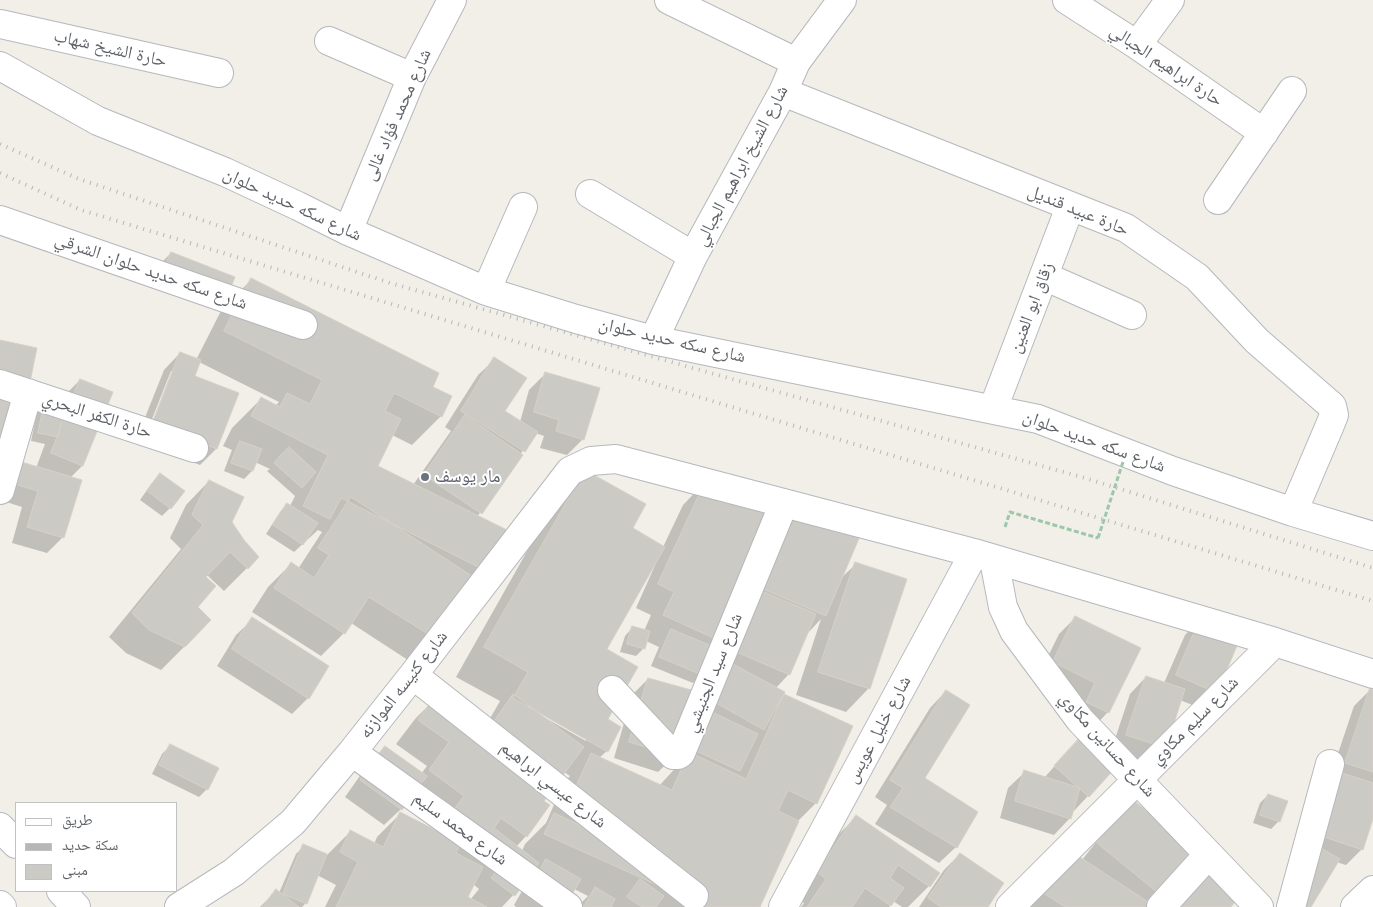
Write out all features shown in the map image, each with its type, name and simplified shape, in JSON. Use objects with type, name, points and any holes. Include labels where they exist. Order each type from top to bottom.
[{"type":"street","name":"شارع محمد فؤاد غالى","points":[[348,231],[412,77],[452,0]]},
{"type":"street","points":[[669,0],[796,62]]},
{"type":"street","name":"شارع الشيخ ابراهيم الجبالي","points":[[654,340],[693,256],[783,92],[796,62],[842,0]]},
{"type":"street","name":"حارة ابراهيم الجبالي","points":[[1067,0],[1137,45],[1264,133]]},
{"type":"street","points":[[1137,45],[1170,0]]},
{"type":"street","name":"حارة الشيخ شهاب","points":[[0,24],[219,73]]},
{"type":"street","points":[[328,41],[412,77]]},
{"type":"street","name":"شارع سكه حديد حلوان","points":[[0,66],[98,121],[225,172],[348,231],[486,291],[576,319],[654,340],[1038,418],[1173,471],[1293,512],[1373,536]]},
{"type":"street","points":[[1218,200],[1292,91]]},
{"type":"street","name":"حارة عبيد قنديل","points":[[783,92],[1126,228],[1197,277],[1257,340],[1332,406],[1334,416],[1293,512]]},
{"type":"street","points":[[590,194],[693,256]]},
{"type":"street","points":[[486,291],[523,207]]},
{"type":"street","name":"زقاق ابو العنين","points":[[993,409],[1070,207]]},
{"type":"street","name":"شارع سكه حديد حلوان الشرقي","points":[[0,220],[303,325]]},
{"type":"street","points":[[1044,276],[1132,315]]},
{"type":"street","name":"حارة الكفر البحري","points":[[0,384],[194,448]]},
{"type":"street","points":[[0,490],[28,393]]},
{"type":"street","name":"شارع كنيسه الموازنه","points":[[179,907],[234,872],[293,822],[413,675],[570,470],[591,461],[616,459],[784,503]]},
{"type":"street","points":[[784,503],[984,556],[1274,642],[1373,674]]},
{"type":"street","name":"شارع سيد الجنيشي","points":[[612,690],[673,755],[681,753],[784,503]]},
{"type":"street","name":"شارع حسانين مكاوي","points":[[984,556],[1014,631],[1080,720],[1259,907]]},
{"type":"street","name":"شارع خليل عويس","points":[[783,907],[984,556]]},
{"type":"street","name":"شارع سليم مكاوي","points":[[1010,907],[1274,642]]},
{"type":"street","name":"شارع عيسي ابراهيم","points":[[413,675],[694,896]]},
{"type":"street","name":"شارع محمد سليم","points":[[352,752],[568,907]]},
{"type":"street","points":[[1291,907],[1330,764]]},
{"type":"street","points":[[0,827],[15,843]]},
{"type":"street","points":[[1161,907],[1208,855]]},
{"type":"street","points":[[1355,907],[1373,890]]},
{"type":"street","points":[[62,892],[76,907]]},
{"type":"path","points":[[1010,512],[1098,538],[1123,462]]},
{"type":"building","points":[[171,252],[235,277],[227,297],[163,272]]},
{"type":"building","points":[[251,278],[439,373],[433,387],[452,396],[442,417],[394,393],[385,411],[401,419],[378,466],[507,530],[486,571],[341,498],[330,519],[303,506],[328,455],[251,416],[261,397],[280,407],[287,393],[310,404],[322,380],[224,331]]},
{"type":"building","points":[[0,340],[37,348],[16,450],[0,447]]},
{"type":"building","points":[[180,352],[201,360],[195,376],[239,393],[217,449],[152,424]]},
{"type":"building","points":[[494,357],[527,378],[505,411],[538,432],[525,452],[461,411]]},
{"type":"building","points":[[545,372],[600,388],[584,440],[556,431],[559,420],[534,412]]},
{"type":"building","points":[[80,379],[113,392],[83,466],[51,453]]},
{"type":"building","points":[[45,402],[64,407],[58,437],[38,433]]},
{"type":"building","points":[[465,415],[523,455],[482,514],[424,475]]},
{"type":"building","points":[[240,441],[262,449],[253,471],[231,463]]},
{"type":"building","points":[[289,447],[316,472],[302,488],[274,463]]},
{"type":"building","points":[[8,458],[82,480],[64,538],[27,527],[38,491],[1,480]]},
{"type":"building","points":[[585,470],[646,504],[633,528],[665,547],[607,649],[638,667],[608,719],[621,727],[608,752],[513,698],[528,672],[484,647]]},
{"type":"building","points":[[160,473],[185,491],[171,509],[147,491]]},
{"type":"building","points":[[209,480],[244,497],[232,522],[259,557],[248,569],[230,552],[206,577],[216,586],[198,607],[211,620],[185,647],[149,630],[132,613],[203,525],[192,515]]},
{"type":"building","points":[[706,480],[777,512],[718,640],[663,615],[674,592],[658,584]]},
{"type":"building","points":[[351,497],[478,580],[439,641],[369,597],[345,634],[274,588],[291,562],[314,578],[329,555],[318,548]]},
{"type":"building","points":[[800,502],[863,529],[826,616],[763,589]]},
{"type":"building","points":[[287,503],[318,523],[303,545],[273,525]]},
{"type":"building","points":[[855,562],[907,579],[870,689],[818,672]]},
{"type":"building","points":[[752,587],[816,614],[790,675],[727,648]]},
{"type":"building","points":[[1075,616],[1141,648],[1109,713],[1086,702],[1095,683],[1053,662]]},
{"type":"building","points":[[252,617],[329,666],[309,699],[232,649]]},
{"type":"building","points":[[1201,617],[1242,634],[1217,693],[1176,675]]},
{"type":"building","points":[[632,626],[650,631],[645,649],[627,644]]},
{"type":"building","points":[[671,629],[714,647],[702,675],[659,657]]},
{"type":"building","points":[[731,663],[785,692],[764,730],[711,700]]},
{"type":"building","points":[[1146,676],[1185,689],[1166,748],[1126,735]]},
{"type":"building","points":[[648,678],[695,691],[676,756],[629,742]]},
{"type":"building","points":[[1370,688],[1373,689],[1373,772],[1345,763]]},
{"type":"building","points":[[946,690],[970,705],[925,778],[978,812],[957,848],[890,807],[903,788],[890,780]]},
{"type":"building","points":[[438,694],[487,731],[513,694],[584,747],[544,801],[550,805],[527,837],[501,818],[494,828],[539,863],[515,896],[491,878],[501,865],[444,823],[464,796],[429,770],[449,742],[418,720]]},
{"type":"building","points":[[784,694],[853,726],[817,804],[788,790],[778,811],[799,821],[760,907],[706,907],[544,834],[554,813],[618,843],[627,825],[613,818],[615,813],[573,793],[591,753],[672,790],[689,752],[746,779]]},
{"type":"building","points":[[712,712],[758,734],[740,771],[694,750]]},
{"type":"building","points":[[1084,733],[1118,765],[1089,797],[1054,766]]},
{"type":"building","points":[[170,744],[219,768],[208,790],[159,765]]},
{"type":"building","points":[[385,746],[427,776],[402,810],[360,780]]},
{"type":"building","points":[[1024,770],[1080,788],[1071,819],[1015,801]]},
{"type":"building","points":[[1333,770],[1373,783],[1373,819],[1363,850],[1312,833]]},
{"type":"building","points":[[1268,794],[1288,801],[1280,822],[1260,815]]},
{"type":"building","points":[[1132,799],[1203,857],[1168,901],[1097,843]]},
{"type":"building","points":[[400,812],[461,843],[456,853],[483,867],[468,897],[487,907],[336,907],[358,862],[340,852],[350,830],[383,847]]},
{"type":"building","points":[[856,815],[940,873],[930,887],[898,865],[890,878],[904,888],[891,906],[865,888],[852,907],[807,907],[826,879],[817,872]]},
{"type":"building","points":[[303,844],[327,854],[307,904],[283,894]]},
{"type":"building","points":[[1319,847],[1340,859],[1311,907],[1295,907]]},
{"type":"building","points":[[1072,852],[1156,907],[1065,907],[1045,894]]},
{"type":"building","points":[[960,853],[1004,883],[988,907],[941,907],[928,898]]},
{"type":"building","points":[[546,859],[581,879],[570,898],[584,906],[595,887],[615,899],[611,907],[562,907],[530,888]]},
{"type":"building","points":[[1205,868],[1239,897],[1231,907],[1171,907]]},
{"type":"building","points":[[640,879],[664,896],[656,907],[642,907],[627,897]]},
{"type":"building","points":[[276,889],[299,907],[263,907]]},
{"type":"railway","points":[[0,144],[79,179],[390,283],[1085,478],[1373,568]]},
{"type":"railway","points":[[0,173],[81,210],[1373,601]]},
{"type":"place","name":"مار يوسف","points":[[425,477]]}]
